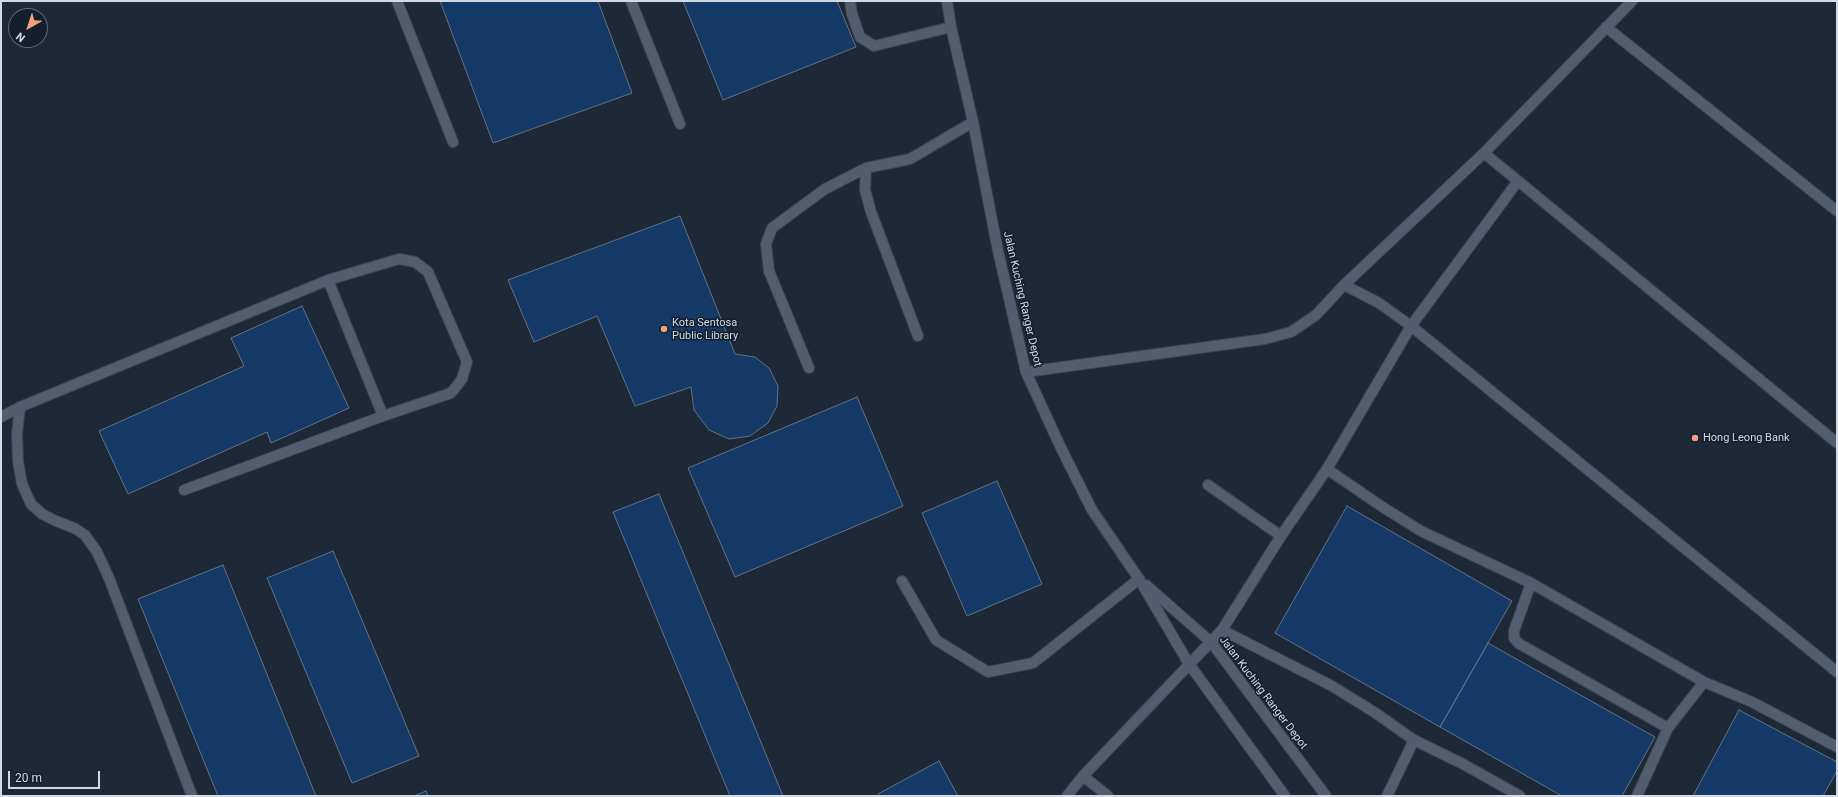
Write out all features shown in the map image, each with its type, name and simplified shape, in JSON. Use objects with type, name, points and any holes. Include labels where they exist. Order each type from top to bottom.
[{"type":"street","points":[[397,1],[452,142]]},
{"type":"street","points":[[631,1],[680,124]]},
{"type":"street","points":[[850,1],[852,14],[860,37],[874,46],[951,27]]},
{"type":"street","name":"Jalan Kuching Ranger Depot","points":[[947,1],[951,27],[973,122],[998,251],[1026,372],[1061,448],[1092,510],[1139,579],[1189,664],[1285,796]]},
{"type":"street","points":[[1026,372],[1265,339],[1291,332],[1316,315],[1344,285],[1484,153],[1632,1]]},
{"type":"street","points":[[1606,27],[1837,211]]},
{"type":"street","points":[[809,368],[769,271],[766,244],[772,228],[825,189],[866,168],[910,159],[973,122]]},
{"type":"street","points":[[1484,153],[1837,443]]},
{"type":"street","points":[[866,168],[865,190],[871,212],[918,336]]},
{"type":"street","points":[[1067,796],[1083,776],[1222,630],[1281,536],[1327,469],[1411,326],[1518,181]]},
{"type":"street","points":[[1,417],[20,407],[328,280],[399,259],[415,262],[428,272],[467,362],[462,379],[451,393],[383,416],[184,490]]},
{"type":"street","points":[[328,280],[383,416]]},
{"type":"street","points":[[1344,285],[1379,303],[1411,326],[1837,672]]},
{"type":"street","points":[[20,407],[17,434],[18,461],[22,484],[31,504],[42,514],[74,528],[85,535],[97,552],[110,578],[192,796]]},
{"type":"street","points":[[1327,469],[1421,531],[1531,583],[1704,682],[1752,702],[1837,747]]},
{"type":"street","points":[[1208,485],[1281,536]]},
{"type":"street","points":[[902,581],[936,640],[988,672],[1034,663],[1139,579]]},
{"type":"street","name":"Jalan Kuching Ranger Depot","points":[[1139,579],[1211,642],[1326,796]]},
{"type":"street","points":[[1531,583],[1514,631],[1514,638],[1518,643],[1668,728]]},
{"type":"street","points":[[1222,630],[1332,686],[1374,712],[1414,740],[1463,764],[1520,796]]},
{"type":"street","points":[[1637,796],[1668,728],[1704,682]]},
{"type":"street","points":[[1388,796],[1414,740]]},
{"type":"street","points":[[1083,776],[1108,796]]},
{"type":"building","points":[[440,1],[598,1],[632,93],[493,143]]},
{"type":"building","points":[[683,1],[837,1],[856,47],[723,100]]},
{"type":"building","name":"Kota Sentosa Public Library","points":[[680,216],[735,354],[755,357],[769,368],[778,386],[777,406],[768,423],[750,436],[729,439],[709,430],[694,410],[691,387],[635,406],[597,316],[534,342],[508,280]]},
{"type":"building","points":[[302,306],[349,408],[271,443],[267,432],[128,494],[99,431],[244,366],[231,338]]},
{"type":"building","points":[[857,397],[903,506],[735,577],[688,468]]},
{"type":"building","points":[[997,481],[1042,584],[967,616],[922,513]]},
{"type":"building","points":[[659,494],[783,796],[730,796],[613,512]]},
{"type":"building","points":[[1347,506],[1512,601],[1440,727],[1275,633]]},
{"type":"building","points":[[333,551],[419,756],[352,783],[267,578]]},
{"type":"building","points":[[223,565],[316,796],[218,796],[138,599]]},
{"type":"building","points":[[1488,643],[1655,737],[1622,796],[1562,796],[1440,727]]},
{"type":"building","points":[[1739,710],[1837,762],[1837,771],[1823,796],[1693,796]]},
{"type":"building","points":[[939,761],[958,796],[879,796],[878,794]]},
{"type":"building","points":[[426,791],[428,796],[414,796]]},
{"type":"place","name":"Kota Sentosa Public Library","points":[[664,329]]},
{"type":"place","name":"Hong Leong Bank","points":[[1695,438]]}]
